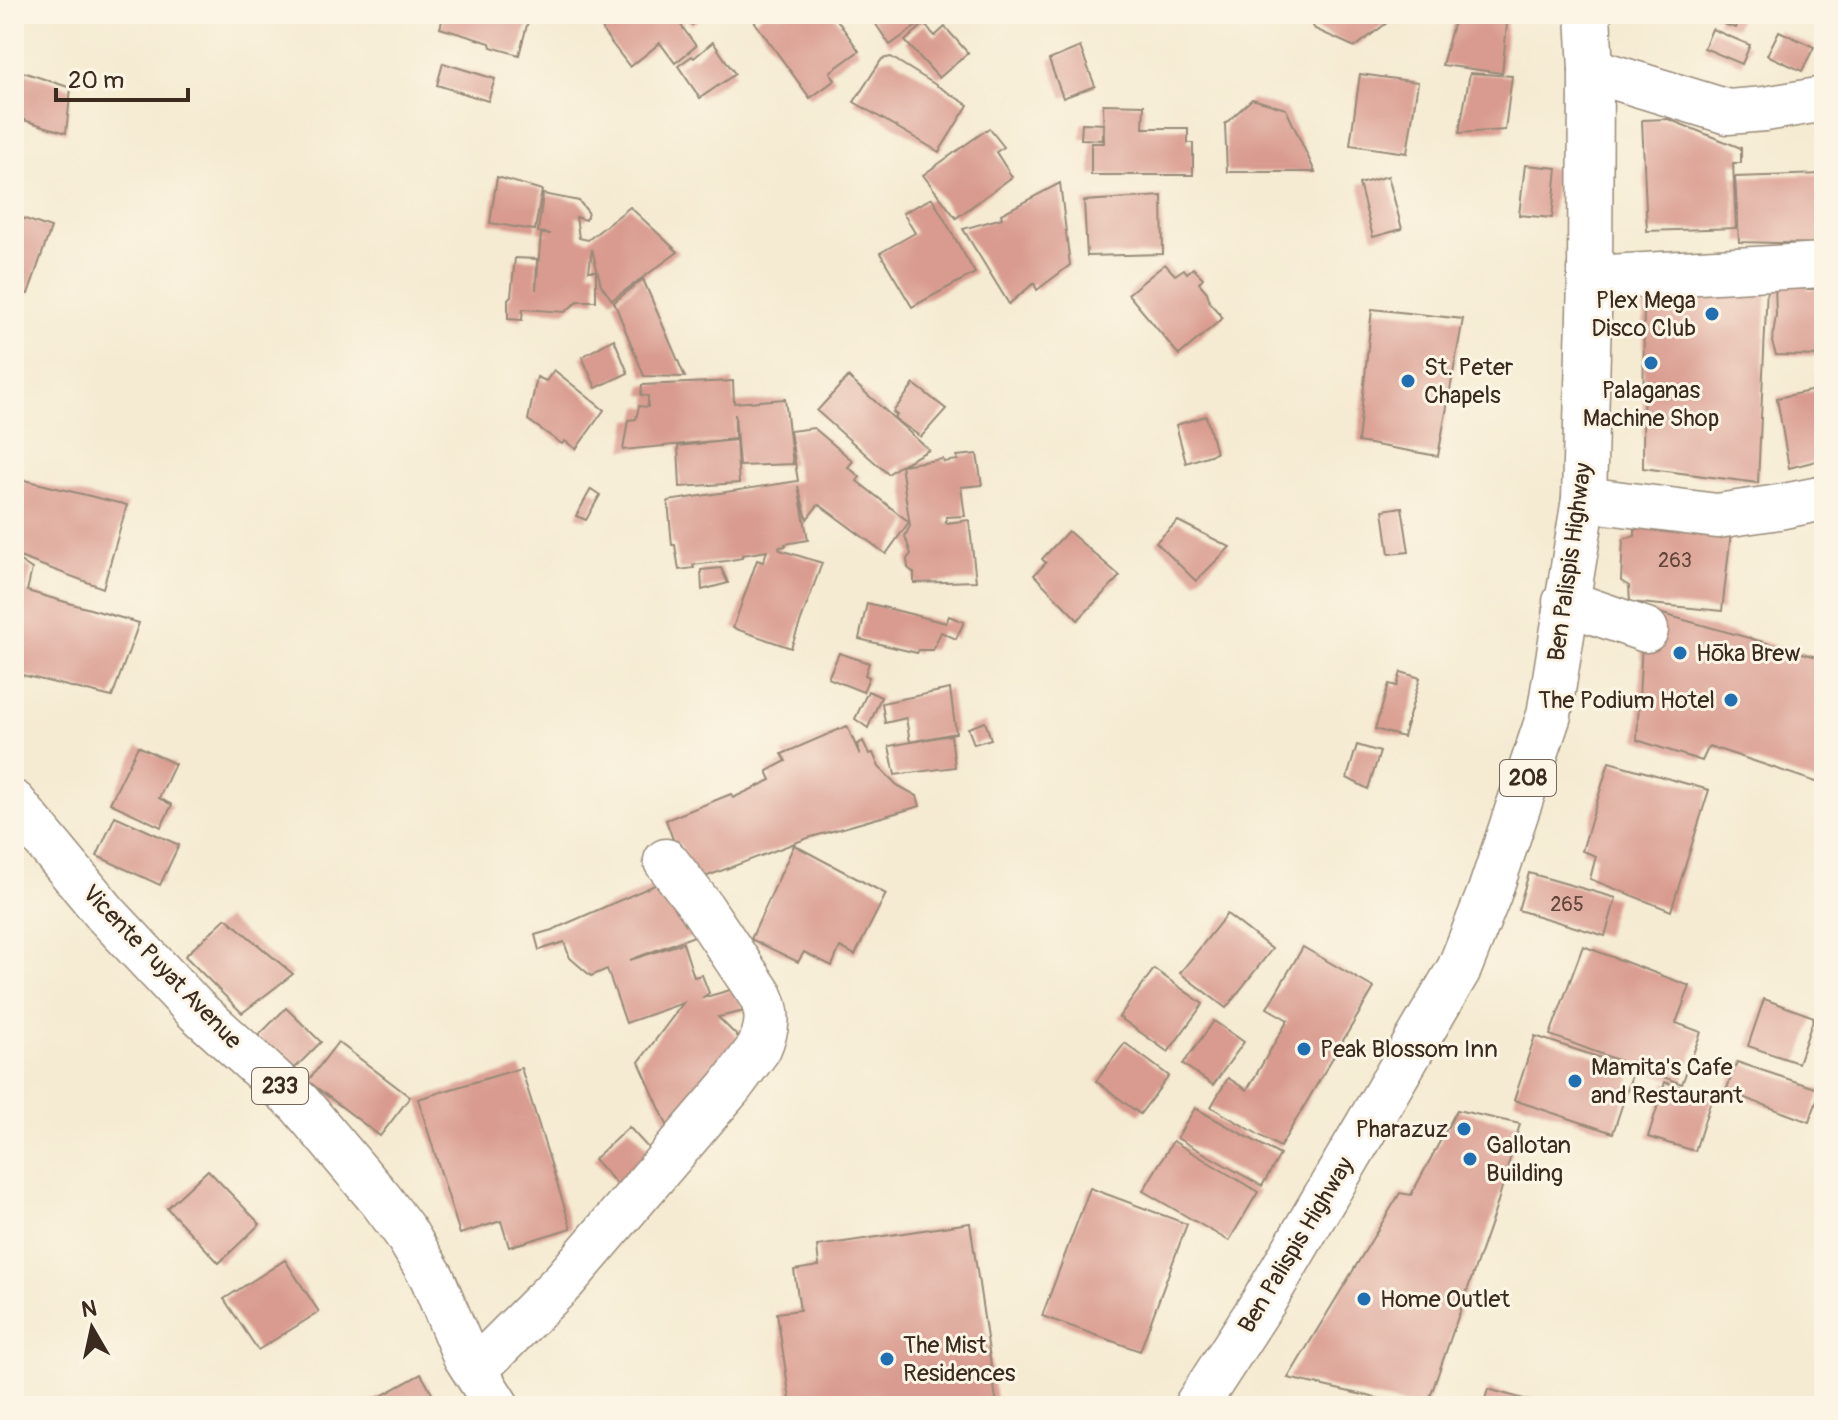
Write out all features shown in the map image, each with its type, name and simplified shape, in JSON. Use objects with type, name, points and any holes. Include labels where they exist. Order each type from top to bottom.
[{"type":"main road","name":"Ben Palispis Highway","points":[[1196,1406],[1264,1301],[1459,969],[1489,894],[1549,715],[1584,499],[1590,278],[1591,70],[1588,14]]},
{"type":"main road","points":[[1591,70],[1728,112],[1824,99]]},
{"type":"main road","points":[[1590,278],[1824,265]]},
{"type":"main road","points":[[1584,499],[1717,516],[1824,498]]},
{"type":"main road","points":[[1565,602],[1646,630]]},
{"type":"main road","name":"Vicente Puyat Avenue","points":[[14,803],[106,914],[187,1000],[299,1103],[343,1153],[412,1243],[432,1277],[465,1356],[486,1388]]},
{"type":"main road","points":[[486,1388],[564,1281],[663,1167],[759,1048],[767,1030],[761,996],[709,916],[666,861]]},
{"type":"building","points":[[444,14],[530,14],[519,55],[440,28]]},
{"type":"building","points":[[598,14],[695,14],[700,19],[692,25],[686,19],[680,24],[696,46],[675,63],[660,43],[630,67],[604,33]]},
{"type":"building","points":[[763,14],[833,14],[859,51],[830,72],[835,80],[810,98],[754,21]]},
{"type":"building","points":[[869,14],[927,14],[929,17],[890,45]]},
{"type":"building","points":[[1305,14],[1389,14],[1392,19],[1355,47],[1315,29]]},
{"type":"building","points":[[1456,14],[1508,14],[1502,73],[1442,65]]},
{"type":"building","points":[[1720,14],[1741,14],[1736,28],[1717,22]]},
{"type":"building","points":[[924,24],[935,36],[945,27],[968,53],[939,78],[905,41]]},
{"type":"building","points":[[1712,29],[1750,45],[1742,64],[1704,48]]},
{"type":"building","points":[[1779,31],[1814,47],[1802,71],[1767,55]]},
{"type":"building","points":[[713,42],[735,74],[700,98],[678,66],[692,56],[694,58]]},
{"type":"building","points":[[1080,47],[1095,86],[1063,98],[1049,60]]},
{"type":"building","points":[[891,57],[968,105],[939,152],[854,102],[882,59]]},
{"type":"building","points":[[443,63],[495,79],[488,101],[437,85]]},
{"type":"building","points":[[14,69],[71,88],[66,133],[14,117]]},
{"type":"building","points":[[1470,73],[1512,76],[1505,130],[1459,133]]},
{"type":"building","points":[[1360,74],[1418,82],[1407,153],[1350,145]]},
{"type":"building","points":[[1252,99],[1286,109],[1315,172],[1227,172],[1225,124]]},
{"type":"building","points":[[1103,104],[1144,105],[1143,128],[1188,128],[1188,143],[1193,143],[1193,175],[1091,175],[1091,143],[1104,143]]},
{"type":"building","points":[[1668,119],[1741,148],[1741,163],[1733,163],[1736,228],[1647,231],[1642,120]]},
{"type":"building","points":[[1082,123],[1104,124],[1102,140],[1081,139]]},
{"type":"building","points":[[989,128],[1004,147],[996,152],[1012,177],[956,218],[923,175]]},
{"type":"building","points":[[1525,165],[1557,168],[1552,218],[1519,215]]},
{"type":"building","points":[[1824,174],[1824,244],[1739,242],[1735,177]]},
{"type":"building","points":[[1388,176],[1402,229],[1373,237],[1359,184]]},
{"type":"building","points":[[497,177],[542,190],[535,230],[490,223]]},
{"type":"building","points":[[1060,183],[1070,265],[1037,290],[1034,283],[1009,304],[963,229],[1002,218],[1001,214]]},
{"type":"building","points":[[543,194],[579,201],[588,212],[586,220],[576,217],[579,238],[588,240],[630,207],[678,252],[612,300],[601,285],[592,249],[589,271],[596,271],[596,301],[578,301],[565,312],[523,309],[522,320],[508,319],[515,258],[537,259],[536,290],[541,234],[551,234],[538,232]]},
{"type":"building","points":[[1162,196],[1163,254],[1087,256],[1084,201]]},
{"type":"building","points":[[932,198],[975,273],[912,307],[880,253],[915,233],[903,213]]},
{"type":"building","points":[[14,215],[51,228],[28,294],[14,289]]},
{"type":"building","points":[[1165,264],[1175,275],[1184,269],[1187,273],[1193,268],[1203,278],[1199,283],[1207,292],[1210,303],[1223,318],[1179,355],[1128,294]]},
{"type":"building","points":[[643,279],[685,377],[644,376],[614,302]]},
{"type":"building","points":[[1808,284],[1808,289],[1824,289],[1824,356],[1776,355],[1772,342],[1776,315],[1775,285]]},
{"type":"building","points":[[1767,287],[1758,483],[1643,468],[1644,291]]},
{"type":"building","name":"St. Peter Chapels","points":[[1372,309],[1463,319],[1438,456],[1358,442]]},
{"type":"building","points":[[614,339],[628,373],[596,388],[582,357]]},
{"type":"building","points":[[554,370],[604,410],[576,449],[565,441],[562,444],[528,420],[537,377],[546,381]]},
{"type":"building","points":[[848,377],[929,450],[888,474],[817,411]]},
{"type":"building","points":[[733,381],[734,403],[785,399],[793,464],[739,466],[735,414],[735,439],[623,450],[628,420],[636,419],[639,406],[648,407],[648,396],[641,395],[642,385]]},
{"type":"building","points":[[914,384],[946,409],[921,437],[894,418],[897,415],[893,412]]},
{"type":"building","points":[[1824,388],[1824,459],[1789,468],[1777,398]]},
{"type":"building","points":[[1206,416],[1216,453],[1186,463],[1176,425]]},
{"type":"building","points":[[814,428],[853,461],[848,467],[860,477],[857,481],[909,522],[886,554],[821,506],[818,505],[807,519],[798,486],[808,540],[779,547],[780,550],[822,563],[791,648],[733,628],[757,560],[763,562],[767,551],[679,570],[675,545],[672,545],[668,501],[798,481],[790,431]]},
{"type":"building","points":[[736,440],[739,483],[680,487],[678,446]]},
{"type":"building","points":[[977,454],[982,485],[961,487],[965,516],[946,517],[946,523],[969,520],[976,581],[914,583],[914,573],[908,568],[907,559],[911,554],[905,536],[910,526],[901,465],[958,460],[957,456]]},
{"type":"building","points":[[24,480],[127,505],[103,588],[14,555],[14,528]]},
{"type":"building","points":[[591,489],[600,495],[586,520],[576,516]]},
{"type":"building","points":[[1402,507],[1409,552],[1389,554],[1383,510]]},
{"type":"building","points":[[1178,521],[1230,547],[1196,581],[1156,542]]},
{"type":"building","points":[[1635,522],[1731,532],[1722,611],[1630,602],[1629,586],[1621,581],[1623,539],[1635,536]]},
{"type":"building","points":[[1068,531],[1120,576],[1078,620],[1034,575],[1046,563],[1042,559]]},
{"type":"building","points":[[14,557],[32,569],[27,591],[139,623],[112,697],[14,673]]},
{"type":"building","points":[[721,568],[728,583],[702,590],[701,570]]},
{"type":"building","points":[[867,603],[946,623],[949,616],[964,622],[956,639],[941,632],[933,650],[919,650],[917,653],[859,639]]},
{"type":"building","name":"The Podium Hotel","points":[[1652,611],[1824,659],[1824,770],[1819,783],[1709,746],[1702,761],[1637,740],[1642,640]]},
{"type":"building","points":[[839,653],[869,663],[865,675],[869,677],[863,692],[828,678]]},
{"type":"building","points":[[1401,672],[1420,678],[1403,737],[1375,729],[1389,684],[1397,686]]},
{"type":"building","points":[[950,689],[956,733],[910,742],[906,718],[885,723],[882,703]]},
{"type":"building","points":[[868,691],[881,697],[868,728],[855,719]]},
{"type":"building","points":[[985,722],[991,739],[974,744],[968,728]]},
{"type":"building","points":[[847,726],[860,755],[857,745],[863,741],[879,767],[897,785],[917,796],[920,806],[808,838],[697,880],[679,843],[675,845],[666,820],[731,794],[733,798],[771,780],[767,771],[786,761],[782,754]]},
{"type":"building","points":[[951,735],[955,767],[895,775],[889,746]]},
{"type":"building","points":[[1357,745],[1380,752],[1368,789],[1347,778]]},
{"type":"building","points":[[138,746],[175,764],[159,798],[172,805],[161,827],[110,803]]},
{"type":"building","points":[[1609,762],[1709,790],[1671,911],[1590,879],[1596,856],[1582,851]]},
{"type":"building","points":[[115,816],[179,845],[160,885],[97,856]]},
{"type":"building","points":[[794,845],[886,894],[855,955],[840,947],[832,966],[804,952],[798,962],[751,939]]},
{"type":"building","points":[[1529,873],[1616,898],[1605,936],[1518,910]]},
{"type":"building","points":[[673,877],[697,935],[630,960],[683,943],[694,977],[702,975],[709,993],[702,998],[734,989],[745,1011],[718,1017],[742,1041],[671,1134],[639,1062],[683,1003],[626,1023],[607,969],[591,976],[570,958],[564,942],[539,950],[535,935]]},
{"type":"building","points":[[1227,914],[1272,949],[1226,1008],[1180,973]]},
{"type":"building","points":[[226,918],[293,974],[242,1013],[185,956]]},
{"type":"building","points":[[1583,946],[1690,986],[1676,1023],[1701,1032],[1682,1084],[1550,1035]]},
{"type":"building","name":"Peak Blossom Inn","points":[[1303,947],[1374,988],[1280,1147],[1211,1107],[1228,1078],[1247,1090],[1288,1020],[1267,1008]]},
{"type":"building","points":[[1154,969],[1203,1004],[1168,1052],[1119,1017]]},
{"type":"building","points":[[1764,999],[1814,1017],[1798,1063],[1748,1046]]},
{"type":"building","points":[[286,1008],[321,1042],[292,1071],[257,1037]]},
{"type":"building","points":[[1214,1021],[1244,1042],[1213,1085],[1183,1064]]},
{"type":"building","name":"Mamita's Cafe and Restaurant","points":[[1535,1036],[1634,1069],[1613,1133],[1514,1100]]},
{"type":"building","points":[[338,1042],[410,1097],[380,1136],[308,1081]]},
{"type":"building","points":[[1125,1043],[1169,1076],[1140,1114],[1096,1081]]},
{"type":"building","points":[[1737,1062],[1821,1090],[1809,1122],[1726,1091]]},
{"type":"building","points":[[521,1068],[571,1228],[509,1247],[501,1221],[460,1234],[418,1099]]},
{"type":"building","points":[[1665,1082],[1712,1097],[1695,1151],[1648,1137]]},
{"type":"building","points":[[1195,1108],[1280,1155],[1262,1186],[1177,1138]]},
{"type":"building","points":[[1457,1110],[1520,1124],[1496,1208],[1427,1406],[1412,1406],[1288,1378],[1400,1193],[1411,1195]]},
{"type":"building","points":[[629,1127],[661,1162],[626,1194],[594,1159]]},
{"type":"building","points":[[1173,1141],[1258,1192],[1229,1241],[1143,1191]]},
{"type":"building","points":[[208,1170],[260,1224],[219,1263],[167,1208]]},
{"type":"building","points":[[1090,1188],[1187,1224],[1140,1351],[1042,1316]]},
{"type":"building","name":"The Mist Residences","points":[[970,1223],[997,1406],[791,1406],[777,1313],[800,1310],[794,1270],[819,1266],[817,1246]]},
{"type":"building","points":[[285,1260],[319,1312],[258,1350],[224,1299]]},
{"type":"building","points":[[421,1374],[439,1406],[363,1406]]},
{"type":"building","points":[[1488,1389],[1545,1405],[1545,1406],[1483,1406]]},
{"type":"place","name":"Plex Mega Disco Club","points":[[1712,314]]},
{"type":"place","name":"Palaganas Machine Shop","points":[[1651,363]]},
{"type":"place","name":"St. Peter Chapels","points":[[1408,381]]},
{"type":"place","name":"Hōka Brew","points":[[1680,653]]},
{"type":"place","name":"The Podium Hotel","points":[[1731,700]]},
{"type":"place","name":"Peak Blossom Inn","points":[[1304,1049]]},
{"type":"place","name":"Mamita's Cafe and Restaurant","points":[[1575,1081]]},
{"type":"place","name":"Pharazuz","points":[[1464,1129]]},
{"type":"place","name":"Gallotan Building","points":[[1470,1159]]},
{"type":"place","name":"Home Outlet","points":[[1364,1299]]},
{"type":"place","name":"The Mist Residences","points":[[887,1359]]}]
